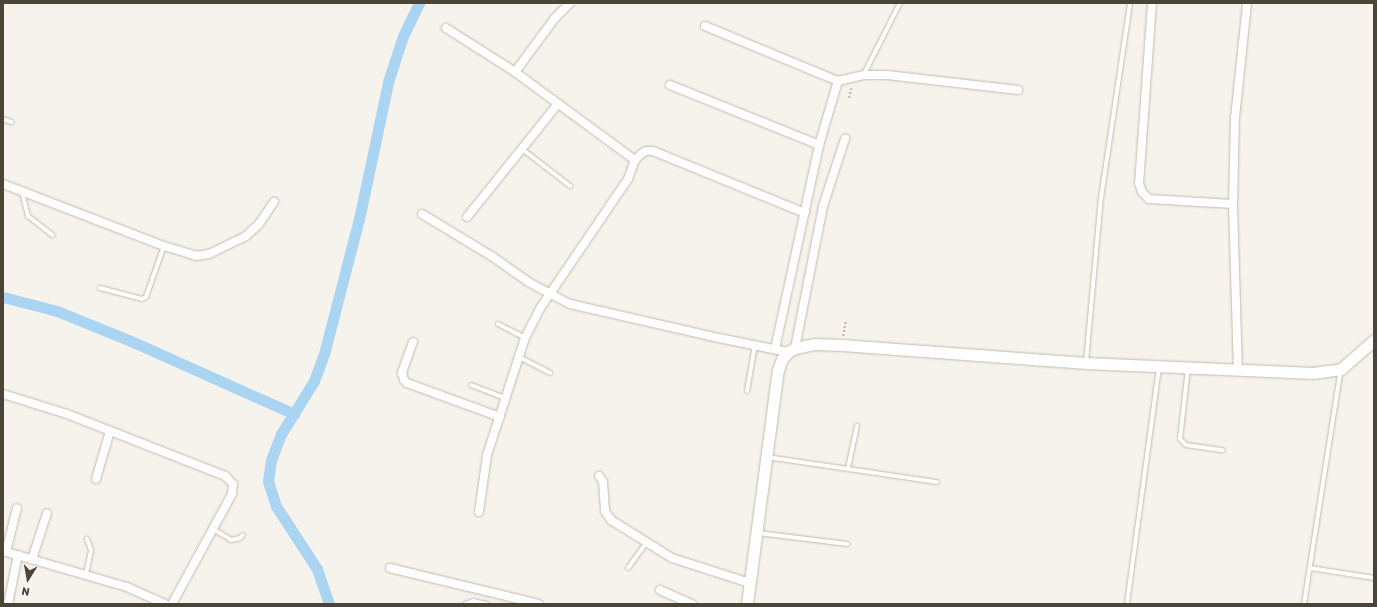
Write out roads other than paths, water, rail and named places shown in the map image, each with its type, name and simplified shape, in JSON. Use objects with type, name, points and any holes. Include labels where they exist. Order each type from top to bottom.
[{"type":"street","points":[[515,72],[555,18],[570,3]]},
{"type":"street","points":[[1152,3],[1139,174],[1142,192],[1149,199],[1233,204]]},
{"type":"street","points":[[1238,370],[1233,204],[1233,140],[1247,3]]},
{"type":"street","points":[[705,26],[838,81],[864,75],[887,75],[1018,90]]},
{"type":"street","points":[[446,28],[515,72],[635,160]]},
{"type":"street","points":[[775,349],[819,145],[838,81]]},
{"type":"street","points":[[670,85],[819,145]]},
{"type":"street","points":[[467,218],[558,104]]},
{"type":"street","points":[[747,604],[758,533],[778,370],[782,359],[792,350],[823,206],[845,139]]},
{"type":"street","points":[[479,512],[487,455],[518,357],[526,338],[541,307],[582,244],[628,179],[635,160],[646,151],[653,151],[805,213]]},
{"type":"street","points":[[3,184],[164,246],[196,256],[214,252],[246,236],[259,224],[274,202]]},
{"type":"street","points":[[422,214],[494,257],[550,295],[570,304],[604,313],[775,349],[792,350],[814,344],[842,345],[1086,364],[1314,373],[1340,369],[1374,340]]},
{"type":"street","points":[[413,342],[402,373],[404,380],[407,383],[500,417]]},
{"type":"street","points":[[3,394],[67,414],[225,476],[233,484],[232,494],[172,604]]},
{"type":"street","points":[[96,478],[110,431]]},
{"type":"street","points":[[599,476],[603,482],[604,505],[608,516],[672,558],[750,582]]},
{"type":"street","points":[[16,508],[5,552],[127,587],[164,604]]},
{"type":"street","points":[[32,559],[47,513]]},
{"type":"street","points":[[8,604],[18,555]]},
{"type":"street","points":[[390,568],[539,604]]},
{"type":"street","points":[[660,590],[692,604]]},
{"type":"lane","points":[[864,75],[900,3]]},
{"type":"lane","points":[[1086,364],[1102,198],[1130,3]]},
{"type":"lane","points":[[3,119],[11,122]]},
{"type":"lane","points":[[522,149],[570,186]]},
{"type":"lane","points":[[22,192],[28,216],[52,235]]},
{"type":"lane","points":[[100,288],[142,299],[146,297],[164,246]]},
{"type":"lane","points":[[498,324],[526,338]]},
{"type":"lane","points":[[747,391],[755,345]]},
{"type":"lane","points":[[518,357],[550,373]]},
{"type":"lane","points":[[1128,604],[1159,366]]},
{"type":"lane","points":[[1188,368],[1180,439],[1186,445],[1223,450]]},
{"type":"lane","points":[[1304,604],[1340,369]]},
{"type":"lane","points":[[471,385],[506,398]]},
{"type":"lane","points":[[848,468],[857,426]]},
{"type":"lane","points":[[767,457],[937,482]]},
{"type":"lane","points":[[213,529],[231,540],[240,538],[243,535]]},
{"type":"lane","points":[[758,533],[847,544]]},
{"type":"lane","points":[[86,574],[91,550],[87,538]]},
{"type":"lane","points":[[628,568],[648,542]]},
{"type":"lane","points":[[1310,568],[1374,578]]},
{"type":"lane","points":[[465,604],[473,601],[487,604]]},
{"type":"waterway","points":[[329,604],[317,569],[276,506],[268,481],[271,460],[281,434],[314,381],[324,354],[359,219],[388,82],[403,36],[419,3]]},
{"type":"waterway","points":[[3,297],[57,311],[131,341],[294,414]]}]
